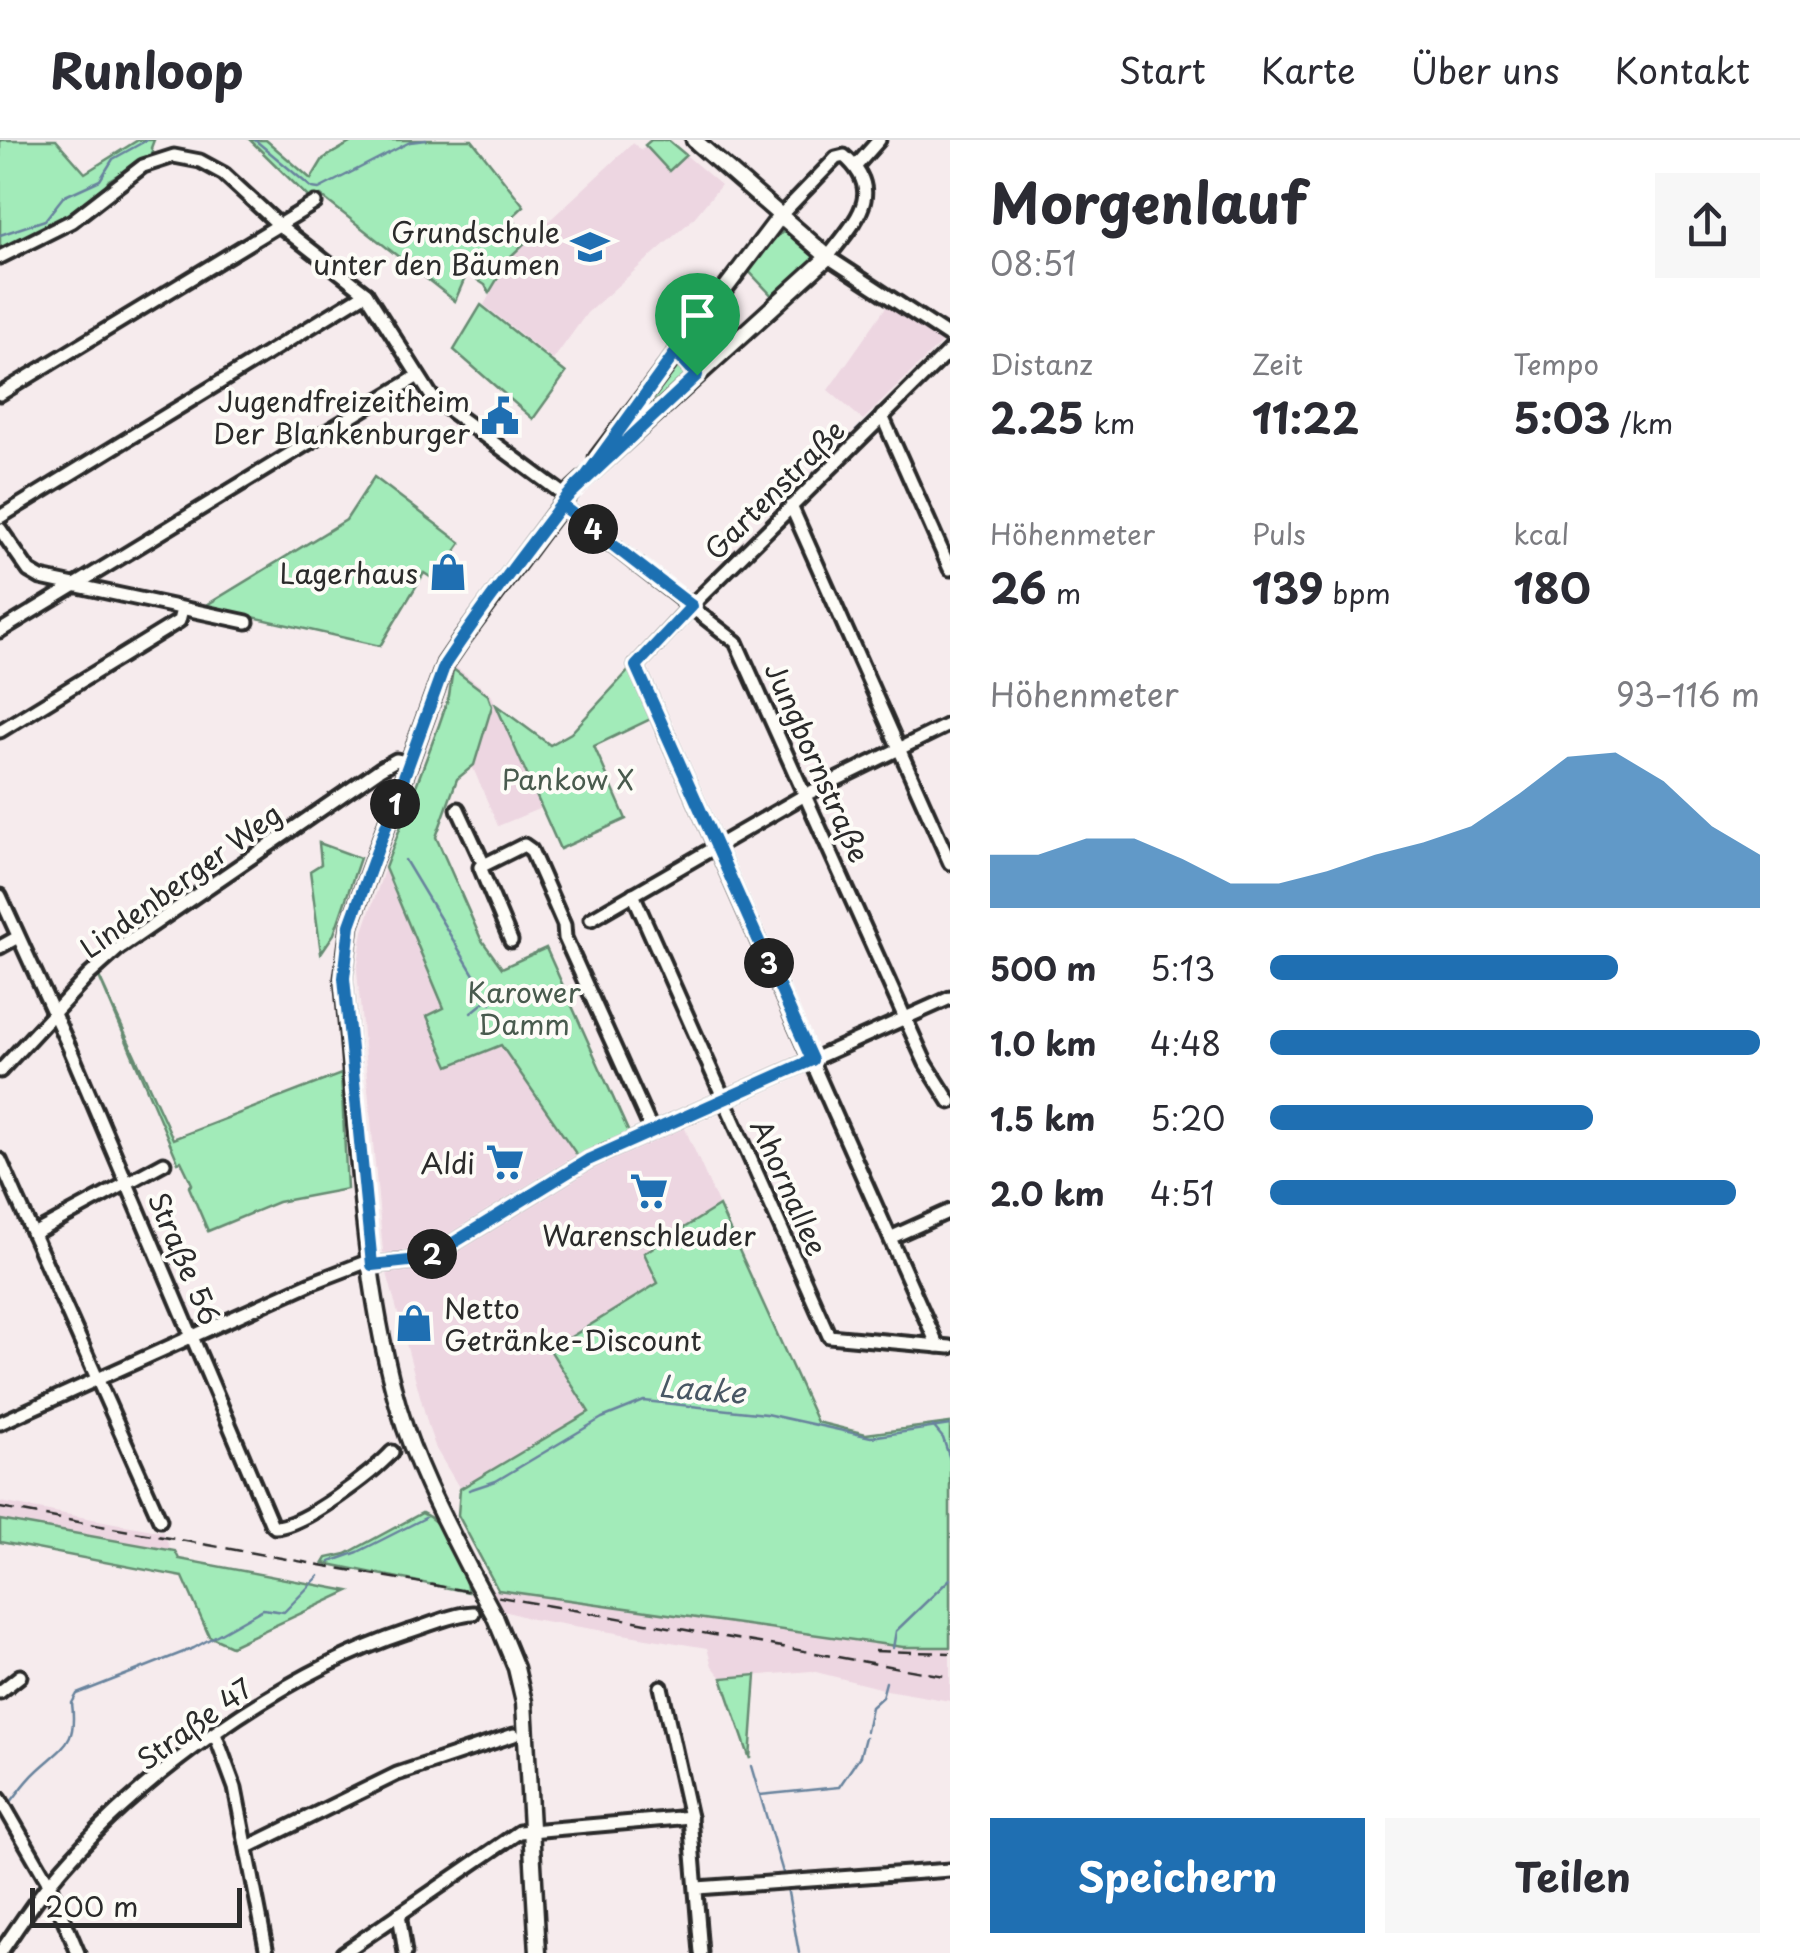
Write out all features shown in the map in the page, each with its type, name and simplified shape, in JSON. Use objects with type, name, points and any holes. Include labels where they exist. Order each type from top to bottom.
[{"type":"main road","points":[[538,1953],[524,1702],[516,1668],[439,1509],[400,1412],[390,1376],[371,1263],[343,968],[350,925],[445,664],[584,479],[828,256],[694,140]]},
{"type":"main road","points":[[584,479],[781,215]]},
{"type":"street","points":[[856,166],[879,140]]},
{"type":"street","name":"Jungbornstraße","points":[[0,257],[72,221],[143,166],[174,156],[212,166],[366,293],[432,397],[736,642],[926,1064],[950,1102]]},
{"type":"street","points":[[781,215],[836,158],[844,156],[866,182],[864,203],[828,256],[950,336]]},
{"type":"street","points":[[0,394],[315,203]]},
{"type":"street","points":[[0,517],[366,293]]},
{"type":"street","name":"Gartenstraße","points":[[716,847],[636,666],[950,350]]},
{"type":"street","points":[[676,352],[697,375]]},
{"type":"street","points":[[0,631],[418,376]]},
{"type":"street","points":[[882,416],[950,569]]},
{"type":"street","points":[[791,506],[950,864]]},
{"type":"street","points":[[0,529],[29,571],[41,578],[247,622]]},
{"type":"street","points":[[0,731],[179,621],[182,609]]},
{"type":"street","points":[[591,919],[805,795],[950,724]]},
{"type":"street","name":"Lindenberger Weg","points":[[0,1072],[118,949],[380,769],[396,760],[410,763]]},
{"type":"street","points":[[458,809],[483,863],[480,872],[511,941]]},
{"type":"street","points":[[483,863],[524,844],[531,850],[564,925],[565,938],[652,1132]]},
{"type":"street","points":[[716,847],[944,1347]]},
{"type":"street","name":"Ahornallee","points":[[633,894],[829,1336],[944,1347]]},
{"type":"street","name":"Straße 56","points":[[0,896],[272,1523],[284,1527],[326,1504],[392,1452]]},
{"type":"street","points":[[0,947],[18,936]]},
{"type":"street","points":[[0,1423],[191,1336],[371,1263],[418,1260],[450,1245],[575,1167],[950,998]]},
{"type":"street","points":[[0,1160],[160,1520]]},
{"type":"street","points":[[33,1234],[164,1163]]},
{"type":"street","points":[[892,1237],[950,1211]]},
{"type":"street","name":"Straße 47","points":[[0,1952],[49,1884],[112,1817],[184,1756],[286,1689],[348,1656],[383,1640],[473,1613]]},
{"type":"street","points":[[0,1692],[20,1676]]},
{"type":"street","points":[[660,1686],[690,1817],[701,1953]]},
{"type":"street","points":[[215,1734],[236,1788],[266,1953]]},
{"type":"street","points":[[248,1847],[397,1774],[514,1735]]},
{"type":"street","points":[[1,1801],[49,1884],[78,1953]]},
{"type":"street","points":[[343,1953],[520,1832],[690,1817]]},
{"type":"street","points":[[697,1888],[950,1870]]},
{"type":"street","points":[[398,1914],[405,1953]]},
{"type":"shaded area","name":"Grundschule unter den Bäumen","points":[[651,140],[668,140],[721,185],[693,219],[587,313],[553,360],[484,305],[511,256],[633,143],[641,150]]},
{"type":"shaded area","points":[[888,304],[943,341],[863,420],[828,390]]},
{"type":"shaded area","points":[[454,666],[491,694],[541,808],[498,826],[473,768],[492,706],[488,695]]},
{"type":"shaded area","points":[[385,868],[444,1009],[501,1044],[579,1158],[591,1168],[683,1124],[719,1206],[644,1253],[659,1283],[551,1350],[589,1412],[460,1489],[429,1429],[384,1262],[357,970],[363,931]]},
{"type":"shaded area","points":[[0,1502],[163,1532],[171,1550],[0,1520]]},
{"type":"shaded area","points":[[487,1589],[903,1647],[950,1647],[950,1701],[812,1671],[722,1678],[712,1666],[707,1648],[532,1619],[497,1609]]},
{"type":"green space","points":[[0,140],[56,140],[85,173],[138,140],[154,140],[154,154],[109,180],[96,199],[69,219],[0,253]]},
{"type":"green space","points":[[250,140],[266,140],[311,179],[323,159],[355,140],[472,140],[524,206],[511,218],[530,238],[511,256],[489,293],[485,285],[467,273],[455,301],[321,196],[308,197]]},
{"type":"green space","points":[[651,140],[668,140],[686,155],[669,171],[645,145]]},
{"type":"green space","points":[[786,229],[815,257],[815,263],[776,300],[744,266]]},
{"type":"green space","points":[[481,305],[566,373],[533,419],[454,350]]},
{"type":"green space","points":[[714,311],[740,330],[699,366],[695,365],[683,348]]},
{"type":"green space","points":[[676,360],[687,369],[687,379],[605,456]]},
{"type":"green space","points":[[374,477],[461,543],[435,580],[424,573],[380,646],[205,606],[346,520]]},
{"type":"green space","name":"Pankow X","points":[[633,666],[655,717],[594,746],[626,819],[560,849],[496,705],[550,745],[571,733]]},
{"type":"green space","name":"Karower Damm","points":[[453,669],[488,695],[492,706],[474,765],[457,779],[436,837],[481,939],[502,968],[546,948],[629,1133],[579,1158],[501,1045],[449,1066],[427,1016],[444,1008],[385,868],[449,696]]},
{"type":"green space","points":[[319,843],[360,858],[334,934],[321,953],[310,871],[321,864]]},
{"type":"green space","points":[[97,972],[173,1139],[341,1074],[347,1189],[278,1202],[208,1231],[189,1187],[192,1184],[181,1161],[178,1162]]},
{"type":"green space","points":[[719,1206],[817,1422],[866,1434],[950,1423],[950,1647],[903,1647],[498,1590],[458,1515],[460,1489],[589,1412],[550,1350],[658,1283],[644,1253]]},
{"type":"green space","points":[[422,1513],[447,1536],[468,1592],[324,1563],[327,1558],[346,1554]]},
{"type":"green space","points":[[0,1520],[175,1551],[179,1559],[349,1591],[231,1646],[209,1636],[183,1577],[0,1542]]},
{"type":"green space","points":[[756,1675],[750,1759],[722,1678]]},
{"type":"waterway","points":[[0,235],[45,220],[63,197],[100,180],[113,159],[147,140]]},
{"type":"waterway","points":[[255,140],[312,188],[319,189],[410,142],[426,140]]},
{"type":"waterway","points":[[856,431],[941,350]]},
{"type":"waterway","points":[[693,595],[849,438]]},
{"type":"waterway","points":[[405,860],[491,1003]]},
{"type":"waterway","points":[[471,1013],[488,999]]},
{"type":"waterway","name":"Laake","points":[[469,1490],[496,1481],[602,1418],[644,1401],[766,1414],[871,1437],[950,1425]]},
{"type":"waterway","points":[[933,1426],[943,1438],[950,1459]]},
{"type":"waterway","name":"Laake","points":[[330,1562],[425,1518]]},
{"type":"waterway","name":"Laake","points":[[10,1803],[67,1743],[73,1727],[72,1703],[77,1694],[194,1648],[263,1609],[284,1612],[319,1576]]},
{"type":"waterway","points":[[893,1648],[896,1631],[950,1579]]},
{"type":"waterway","points":[[866,1731],[871,1707],[882,1697],[886,1682]]},
{"type":"waterway","points":[[784,1876],[760,1795],[839,1787],[860,1756],[865,1737]]},
{"type":"waterway","points":[[751,1766],[759,1793]]},
{"type":"waterway","points":[[787,1887],[799,1953]]},
{"type":"railway","points":[[0,1508],[950,1677]]},
{"type":"railway","points":[[874,1651],[950,1653]]},
{"type":"place","name":"Grundschule unter den Bäumen","points":[[590,247]]},
{"type":"place","name":"Jugendfreizeitheim Der Blankenburger","points":[[500,416]]},
{"type":"place","name":"Lagerhaus","points":[[448,572]]},
{"type":"place","name":"Aldi","points":[[505,1162]]},
{"type":"place","name":"Warenschleuder","points":[[649,1191]]},
{"type":"place","name":"Netto Getränke-Discount","points":[[414,1323]]},
{"type":"route","points":[[697,375],[567,497],[494,594],[445,664],[350,925],[344,954],[372,1265],[418,1260],[450,1245],[588,1160],[812,1060],[636,666],[692,606],[561,505],[567,497],[574,489],[584,479],[676,352],[697,375]]}]
